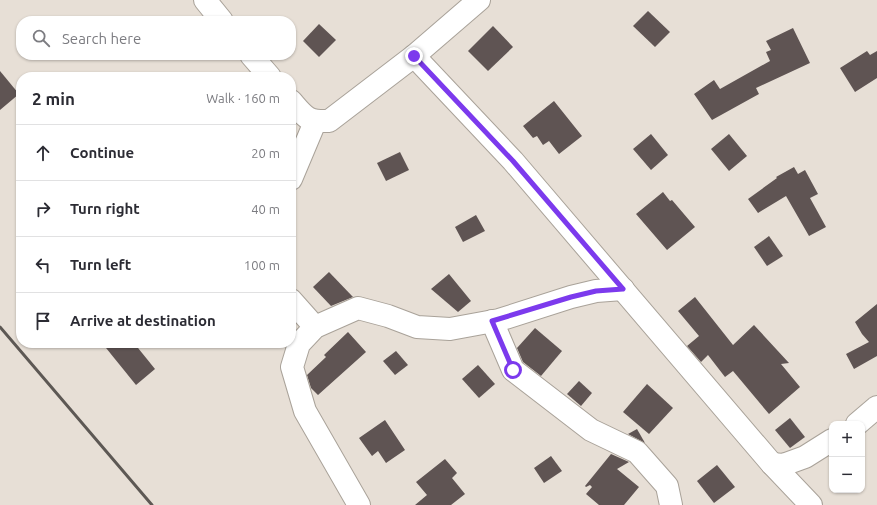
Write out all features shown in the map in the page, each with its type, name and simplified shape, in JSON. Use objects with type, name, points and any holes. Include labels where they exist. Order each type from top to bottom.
[{"type":"street","points":[[204,0],[218,16]]},
{"type":"street","points":[[296,107],[303,115],[315,122],[329,121],[414,56],[479,0]]},
{"type":"street","points":[[414,56],[513,161],[772,464],[811,505]]},
{"type":"street","points":[[256,60],[266,72]]},
{"type":"street","points":[[296,167],[315,122]]},
{"type":"street","points":[[359,505],[304,411],[292,368],[299,344],[315,327],[358,308],[388,316],[417,327],[450,329],[492,321],[596,291],[623,289]]},
{"type":"street","points":[[296,306],[315,327]]},
{"type":"street","points":[[492,321],[513,370],[591,430],[638,452],[667,486],[671,505]]},
{"type":"street","points":[[861,421],[877,407]]},
{"type":"street","points":[[772,464],[783,465],[805,457],[829,442]]},
{"type":"building","points":[[648,11],[670,32],[655,47],[633,26]]},
{"type":"building","points":[[319,24],[336,40],[319,57],[303,41]]},
{"type":"building","points":[[493,26],[513,47],[488,71],[468,51]]},
{"type":"building","points":[[793,28],[810,63],[756,88],[759,94],[712,120],[694,94],[714,80],[720,89],[770,61],[766,52],[771,50],[766,41]]},
{"type":"building","points":[[867,51],[870,55],[877,51],[877,78],[855,92],[840,68]]},
{"type":"building","points":[[0,71],[16,90],[16,97],[0,110]]},
{"type":"building","points":[[554,101],[582,136],[559,154],[549,141],[543,145],[537,136],[533,138],[523,126]]},
{"type":"building","points":[[651,134],[668,155],[651,170],[633,149]]},
{"type":"building","points":[[729,134],[747,156],[729,171],[711,149]]},
{"type":"building","points":[[400,152],[409,170],[386,181],[377,163]]},
{"type":"building","points":[[794,167],[798,174],[805,170],[818,194],[810,198],[826,227],[809,236],[786,196],[758,213],[748,199],[777,178],[776,177]]},
{"type":"building","points":[[663,192],[670,201],[672,200],[695,227],[667,250],[636,214]]},
{"type":"building","points":[[476,215],[485,231],[463,242],[455,227]]},
{"type":"building","points":[[769,236],[783,256],[767,266],[754,247]]},
{"type":"building","points":[[329,272],[353,297],[331,306],[313,287]]},
{"type":"building","points":[[449,274],[471,301],[458,312],[431,289]]},
{"type":"building","points":[[695,297],[733,345],[754,325],[789,363],[781,364],[800,387],[769,414],[733,371],[725,377],[708,355],[701,362],[687,346],[699,336],[678,311]]},
{"type":"building","points":[[877,304],[877,356],[854,369],[846,354],[869,342],[855,322]]},
{"type":"building","points":[[535,328],[562,351],[541,376],[523,362],[517,348]]},
{"type":"building","points":[[348,332],[366,352],[318,395],[311,388],[307,375],[326,357],[324,355]]},
{"type":"building","points":[[106,348],[138,348],[155,369],[136,385]]},
{"type":"building","points":[[396,351],[408,365],[395,375],[383,361]]},
{"type":"building","points":[[478,365],[495,384],[479,398],[462,379]]},
{"type":"building","points":[[579,381],[592,393],[581,406],[567,394]]},
{"type":"building","points":[[647,384],[673,408],[649,434],[623,412]]},
{"type":"building","points":[[790,418],[805,437],[790,448],[775,430]]},
{"type":"building","points":[[385,420],[405,450],[386,463],[378,451],[372,456],[359,438]]},
{"type":"building","points":[[637,429],[645,443],[628,434]]},
{"type":"building","points":[[611,454],[629,462],[617,469],[639,487],[624,505],[599,505],[586,494],[592,487],[590,485],[585,486]]},
{"type":"building","points":[[551,456],[562,471],[544,483],[534,468]]},
{"type":"building","points":[[445,459],[457,473],[452,478],[465,494],[451,505],[415,505],[427,495],[416,482]]},
{"type":"building","points":[[717,465],[735,487],[714,503],[697,481]]},
{"type":"railway","points":[[0,327],[16,346]]},
{"type":"railway","points":[[18,348],[152,505]]},
{"type":"route","points":[[414,56],[513,161],[623,289],[596,291],[571,297],[492,321],[513,370]]}]
